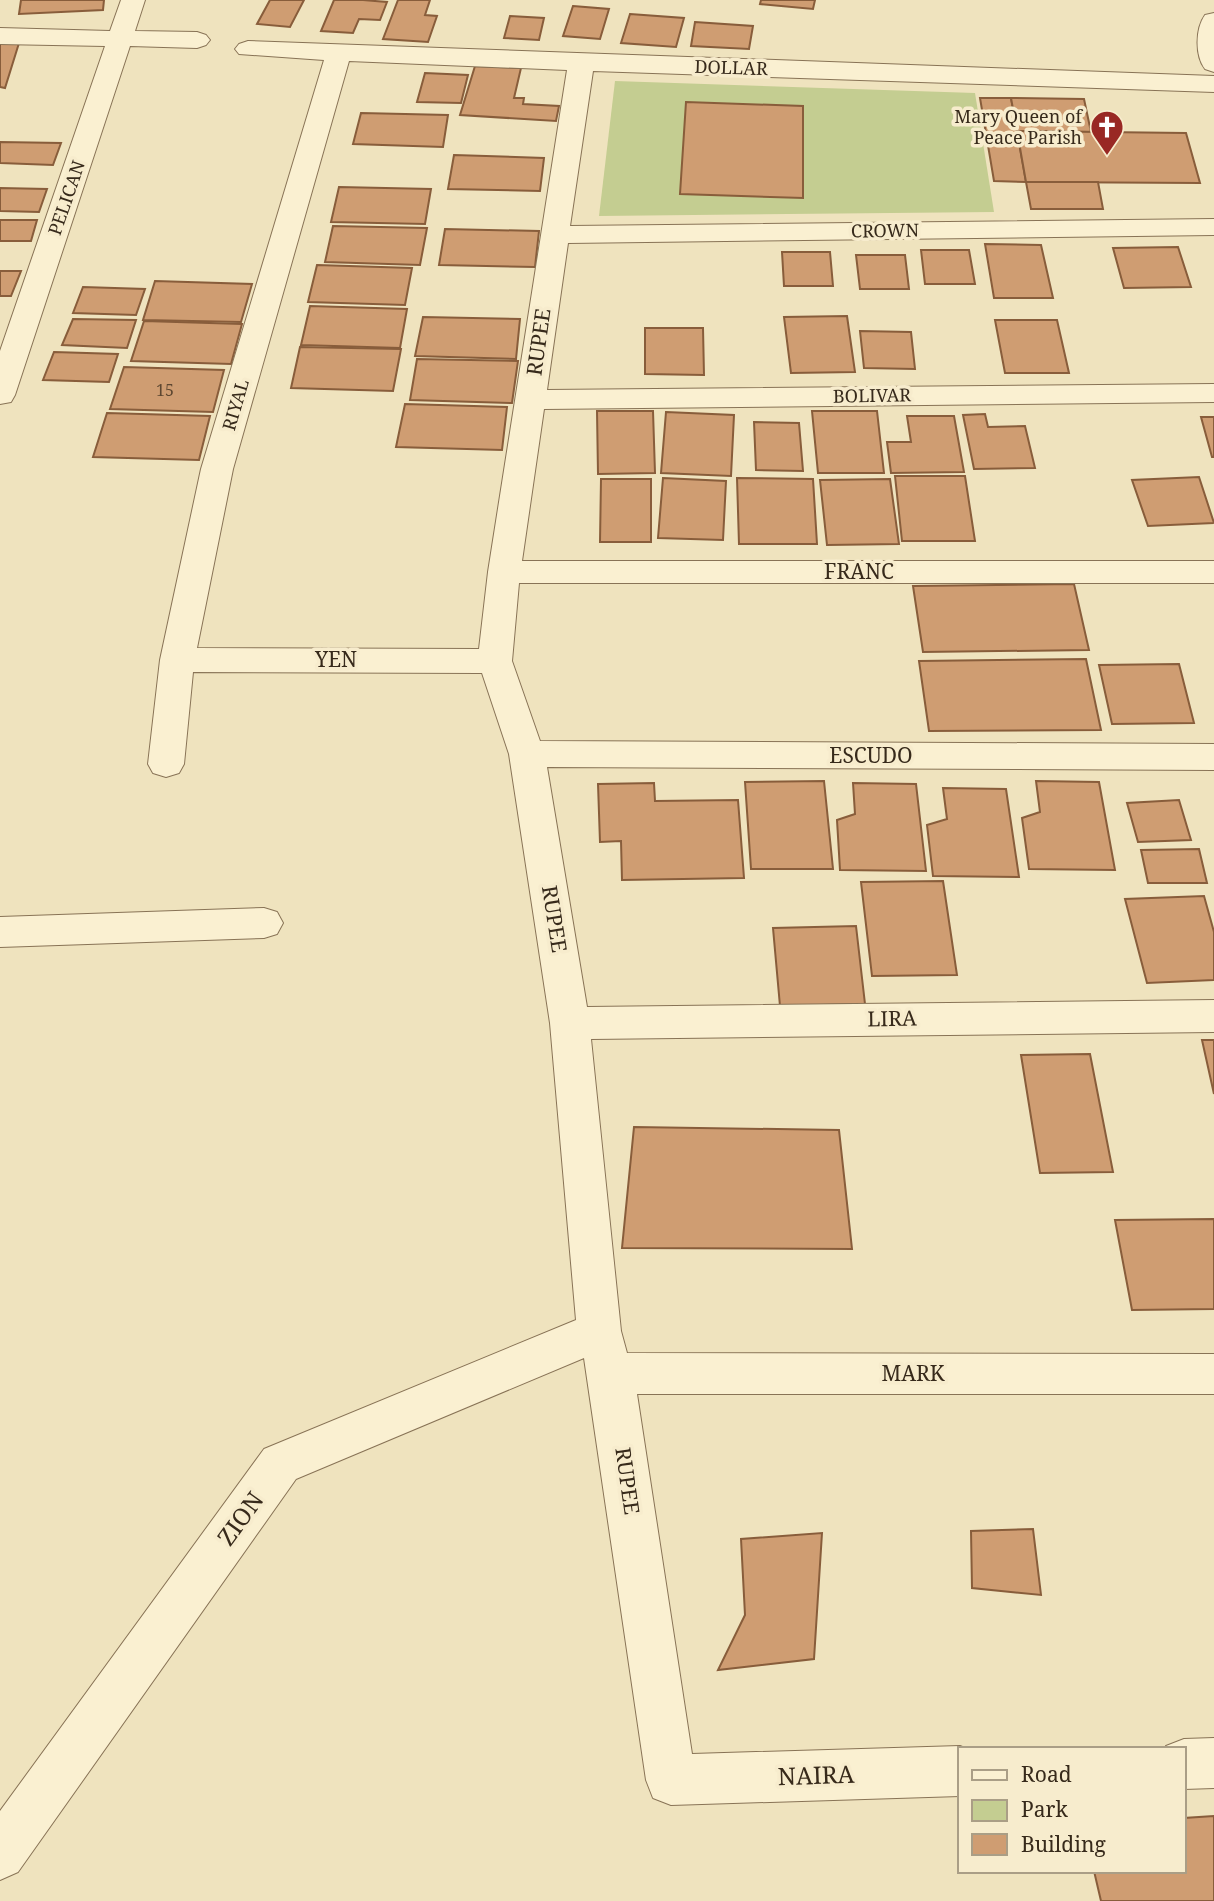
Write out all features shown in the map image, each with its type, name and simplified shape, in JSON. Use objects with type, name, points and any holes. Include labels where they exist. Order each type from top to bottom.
[{"type":"street","name":"PELICAN","points":[[0,395],[133,0]]},
{"type":"street","points":[[1214,20],[1210,55],[1214,64]]},
{"type":"street","points":[[0,36],[197,40]]},
{"type":"street","name":"DOLLAR","points":[[248,49],[1214,84]]},
{"type":"street","name":"RIYAL","points":[[166,764],[177,660],[217,468],[339,53]]},
{"type":"street","name":"RUPEE","points":[[581,63],[504,572],[495,662],[527,754],[570,1023],[605,1352],[671,1780]]},
{"type":"street","name":"CROWN","points":[[555,235],[1214,227]]},
{"type":"street","name":"BOLIVAR","points":[[531,400],[1214,393]]},
{"type":"street","name":"FRANC","points":[[504,572],[1214,572]]},
{"type":"street","name":"YEN","points":[[177,660],[495,662]]},
{"type":"street","name":"ESCUDO","points":[[527,754],[1214,757]]},
{"type":"street","points":[[0,932],[264,923]]},
{"type":"street","name":"LIRA","points":[[570,1023],[1214,1016]]},
{"type":"street","name":"MARK","points":[[605,1352],[1214,1374]]},
{"type":"street","name":"ZION","points":[[0,1854],[281,1464],[605,1352]]},
{"type":"street","points":[[1186,1764],[1214,1763]]},
{"type":"street","name":"NAIRA","points":[[671,1780],[958,1771]]},
{"type":"green space","points":[[615,81],[975,93],[994,212],[599,216]]},
{"type":"building","points":[[21,0],[104,0],[103,10],[19,14]]},
{"type":"building","points":[[270,0],[304,0],[290,27],[257,24]]},
{"type":"building","points":[[334,0],[387,2],[380,20],[359,19],[353,33],[321,31]]},
{"type":"building","points":[[398,0],[430,0],[425,15],[437,16],[428,42],[383,39]]},
{"type":"building","points":[[761,0],[815,0],[813,9],[760,4]]},
{"type":"building","points":[[573,6],[609,9],[600,39],[563,36]]},
{"type":"building","points":[[630,14],[684,18],[676,47],[621,43]]},
{"type":"building","points":[[510,16],[544,18],[539,40],[504,38]]},
{"type":"building","points":[[695,22],[753,26],[749,49],[691,46]]},
{"type":"building","points":[[0,43],[19,43],[5,88],[0,87]]},
{"type":"building","points":[[475,66],[521,68],[514,98],[524,98],[523,104],[559,106],[556,121],[460,115]]},
{"type":"building","points":[[425,73],[468,75],[461,103],[417,102]]},
{"type":"building","points":[[980,98],[1011,98],[1026,182],[994,181]]},
{"type":"building","points":[[1011,98],[1084,99],[1091,132],[1017,131]]},
{"type":"building","points":[[686,102],[803,106],[803,198],[680,194]]},
{"type":"building","points":[[361,113],[448,115],[443,147],[353,144]]},
{"type":"building","name":"Mary Queen of Peace Parish","points":[[1017,131],[1186,133],[1200,183],[1026,182]]},
{"type":"building","points":[[0,142],[61,143],[53,165],[0,163]]},
{"type":"building","points":[[454,155],[544,158],[540,191],[448,189]]},
{"type":"building","points":[[1026,182],[1098,182],[1103,209],[1031,209]]},
{"type":"building","points":[[339,187],[431,189],[425,224],[331,222]]},
{"type":"building","points":[[0,188],[47,189],[39,212],[0,211]]},
{"type":"building","points":[[0,220],[37,220],[31,241],[0,241]]},
{"type":"building","points":[[333,226],[427,228],[420,265],[325,262]]},
{"type":"building","points":[[445,229],[539,231],[535,267],[439,265]]},
{"type":"building","points":[[985,244],[1041,245],[1053,298],[994,298]]},
{"type":"building","points":[[1178,247],[1191,287],[1124,288],[1113,248]]},
{"type":"building","points":[[921,250],[969,250],[975,284],[925,284]]},
{"type":"building","points":[[782,252],[830,252],[833,286],[784,286]]},
{"type":"building","points":[[856,255],[905,255],[909,289],[860,289]]},
{"type":"building","points":[[317,265],[412,268],[405,305],[308,302]]},
{"type":"building","points":[[0,271],[21,271],[11,296],[0,296]]},
{"type":"building","points":[[155,281],[252,284],[241,322],[143,320]]},
{"type":"building","points":[[83,287],[145,289],[136,315],[73,313]]},
{"type":"building","points":[[310,306],[407,309],[400,348],[301,345]]},
{"type":"building","points":[[847,316],[855,372],[791,373],[784,317]]},
{"type":"building","points":[[423,317],[520,319],[516,359],[415,356]]},
{"type":"building","points":[[73,319],[136,320],[127,348],[62,345]]},
{"type":"building","points":[[995,320],[1057,320],[1069,373],[1005,373]]},
{"type":"building","points":[[144,321],[242,324],[231,364],[131,361]]},
{"type":"building","points":[[645,328],[703,328],[704,375],[645,374]]},
{"type":"building","points":[[860,331],[911,332],[915,369],[864,368]]},
{"type":"building","points":[[300,347],[401,349],[393,391],[291,388]]},
{"type":"building","points":[[54,352],[118,354],[109,382],[43,380]]},
{"type":"building","points":[[417,359],[518,361],[512,403],[410,400]]},
{"type":"building","points":[[124,367],[224,370],[213,412],[110,409]]},
{"type":"building","points":[[405,404],[507,407],[502,450],[396,447]]},
{"type":"building","points":[[597,411],[653,411],[655,473],[598,474]]},
{"type":"building","points":[[812,411],[877,411],[884,473],[818,473]]},
{"type":"building","points":[[666,412],[734,415],[731,476],[661,473]]},
{"type":"building","points":[[107,413],[210,416],[199,460],[93,457]]},
{"type":"building","points":[[985,414],[988,427],[1025,426],[1035,468],[974,469],[963,415]]},
{"type":"building","points":[[907,416],[954,416],[964,472],[891,473],[887,442],[911,442]]},
{"type":"building","points":[[1201,417],[1214,417],[1214,457],[1212,457]]},
{"type":"building","points":[[754,422],[799,423],[803,471],[756,470]]},
{"type":"building","points":[[895,476],[965,476],[975,541],[902,541]]},
{"type":"building","points":[[1199,477],[1214,523],[1148,526],[1132,480]]},
{"type":"building","points":[[663,478],[726,481],[723,540],[658,538]]},
{"type":"building","points":[[737,478],[813,479],[817,544],[739,544]]},
{"type":"building","points":[[601,479],[651,479],[651,542],[600,542]]},
{"type":"building","points":[[890,479],[899,544],[827,545],[820,480]]},
{"type":"building","points":[[1074,584],[1089,650],[923,652],[913,586]]},
{"type":"building","points":[[1086,659],[1101,730],[929,731],[919,661]]},
{"type":"building","points":[[1179,664],[1194,723],[1112,724],[1099,665]]},
{"type":"building","points":[[824,781],[833,869],[751,869],[745,782]]},
{"type":"building","points":[[1036,781],[1099,782],[1115,870],[1029,869],[1022,818],[1040,812]]},
{"type":"building","points":[[654,783],[655,801],[738,800],[744,878],[622,880],[621,841],[600,842],[598,784]]},
{"type":"building","points":[[853,783],[916,784],[926,871],[840,870],[837,820],[855,814]]},
{"type":"building","points":[[943,788],[1006,789],[1019,877],[933,876],[927,825],[947,819]]},
{"type":"building","points":[[1179,800],[1191,840],[1138,842],[1127,803]]},
{"type":"building","points":[[1199,849],[1207,883],[1148,883],[1141,850]]},
{"type":"building","points":[[943,881],[957,975],[872,976],[861,882]]},
{"type":"building","points":[[1204,896],[1214,932],[1214,980],[1147,983],[1125,899]]},
{"type":"building","points":[[856,926],[865,1004],[780,1006],[773,928]]},
{"type":"building","points":[[1202,1040],[1214,1040],[1214,1094]]},
{"type":"building","points":[[1090,1054],[1113,1172],[1040,1173],[1021,1055]]},
{"type":"building","points":[[634,1127],[839,1130],[852,1249],[622,1248]]},
{"type":"building","points":[[1214,1219],[1214,1309],[1132,1310],[1115,1220]]},
{"type":"building","points":[[1033,1529],[1041,1595],[972,1588],[971,1531]]},
{"type":"building","points":[[822,1533],[814,1659],[718,1670],[745,1615],[741,1539]]},
{"type":"building","points":[[1214,1816],[1214,1901],[1101,1901],[1094,1873],[1186,1873],[1186,1818]]},
{"type":"place","name":"Mary Queen of Peace Parish","points":[[1107,157]]}]
